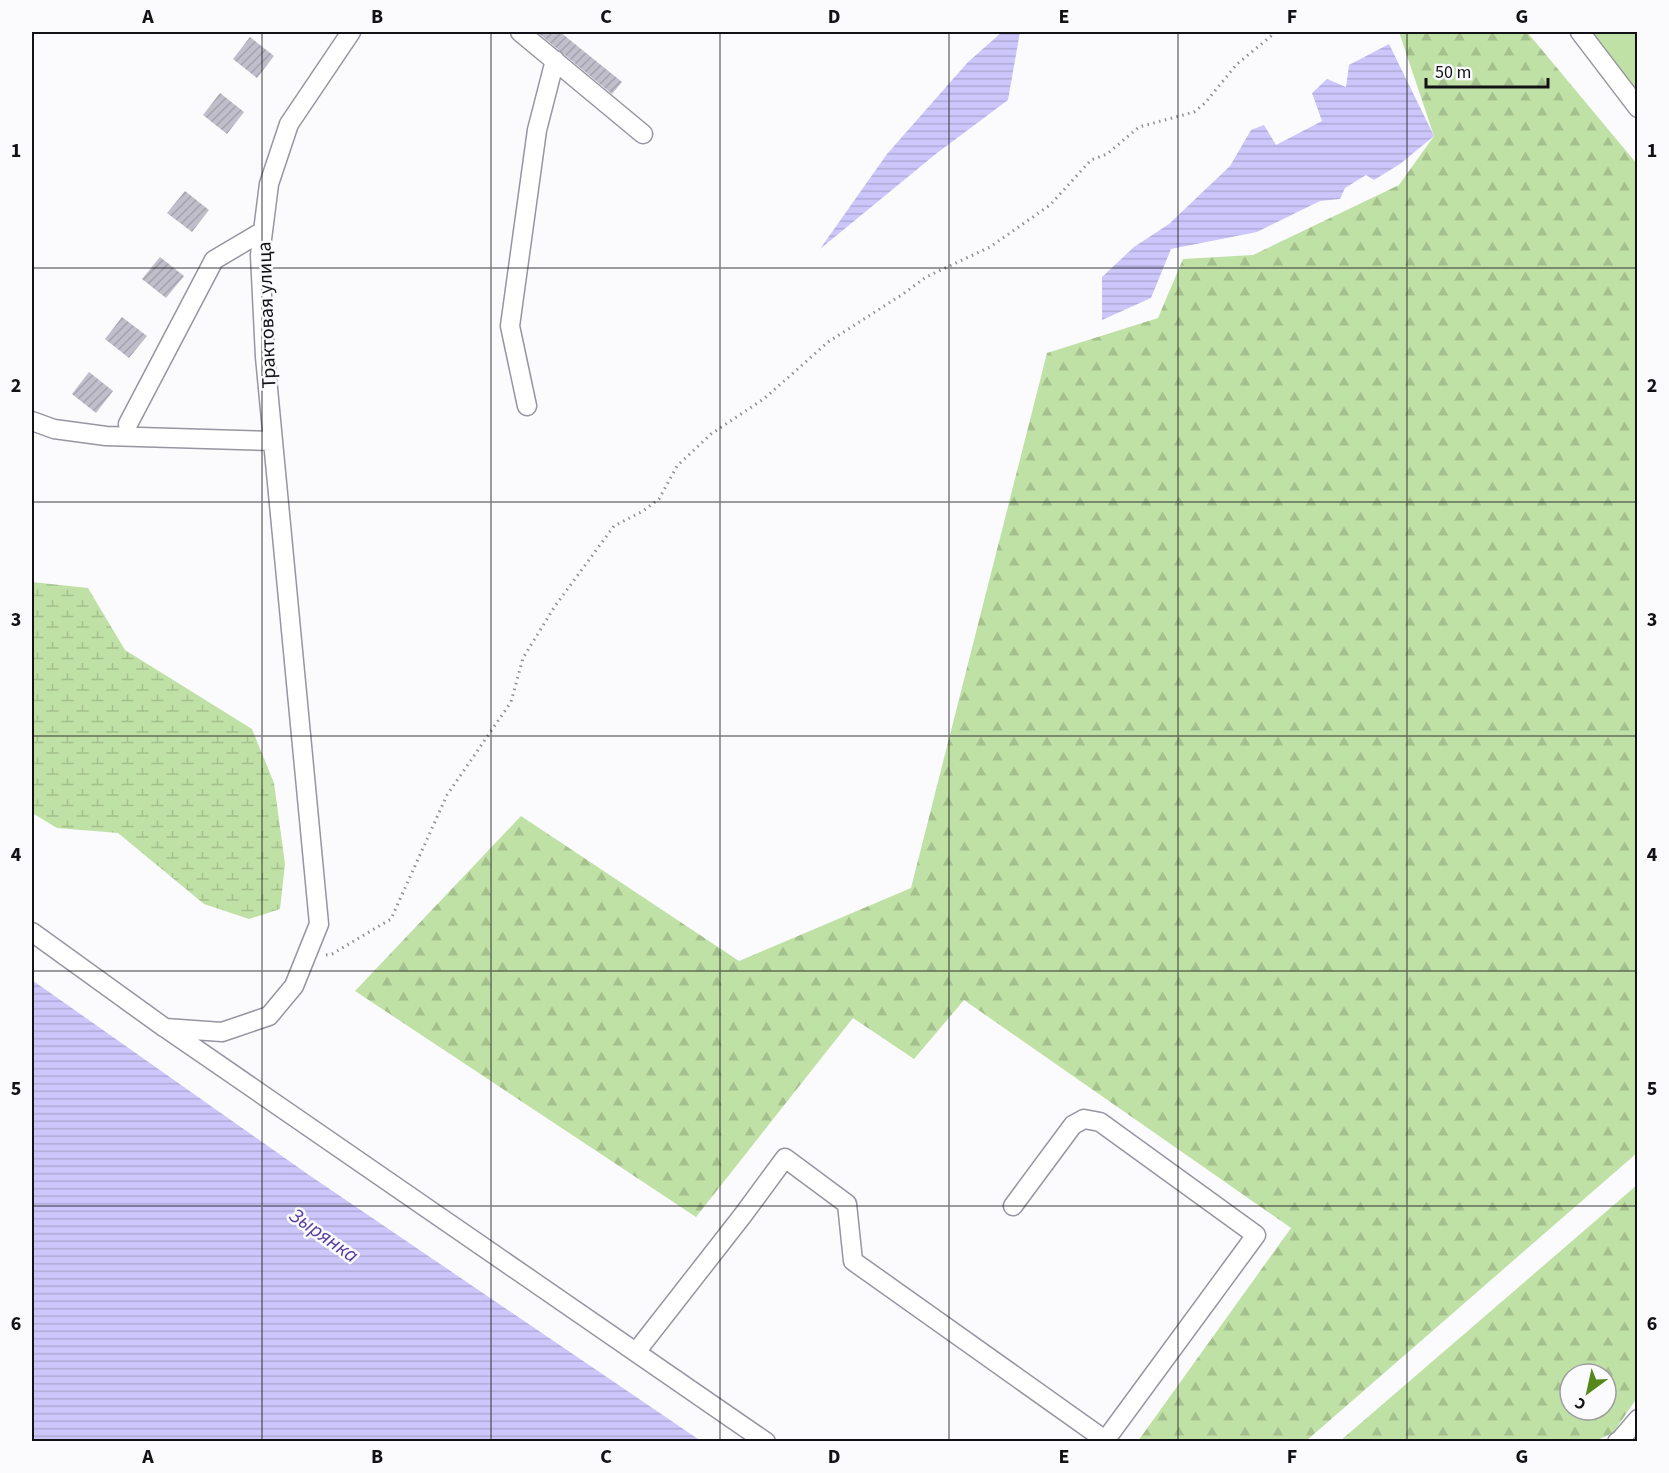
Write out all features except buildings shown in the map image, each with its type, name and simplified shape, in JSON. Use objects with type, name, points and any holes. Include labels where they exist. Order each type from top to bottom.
[{"type":"street","name":"Трактовая улица","points":[[165,1028],[222,1032],[269,1016],[294,986],[319,924],[273,441],[262,310],[260,255],[269,184],[289,124],[351,32]]},
{"type":"street","points":[[520,32],[643,134]]},
{"type":"street","points":[[1587,34],[1638,108]]},
{"type":"street","points":[[527,406],[510,326],[537,130],[555,60]]},
{"type":"street","points":[[128,424],[214,260],[263,231]]},
{"type":"street","points":[[32,421],[54,429],[106,436],[273,441]]},
{"type":"street","points":[[32,932],[165,1028],[766,1442]]},
{"type":"street","points":[[636,1352],[785,1158],[847,1204],[853,1261],[1104,1441],[1256,1235],[1100,1122],[1084,1119],[1073,1125],[1013,1206]]},
{"type":"street","points":[[1617,1442],[1638,1419]]},
{"type":"path","points":[[306,957],[333,954],[391,919],[447,795],[511,702],[523,658],[555,606],[614,526],[643,511],[659,499],[677,466],[711,434],[765,398],[828,342],[926,277],[990,247],[1050,205],[1091,160],[1107,154],[1139,127],[1194,112],[1205,103],[1237,64],[1276,32]]},
{"type":"green space","points":[[1399,32],[1527,32],[1637,164],[1637,1153],[1306,1441],[1138,1441],[1291,1228],[964,1000],[914,1059],[853,1018],[696,1217],[355,991],[521,816],[739,961],[911,888],[1047,353],[1158,318],[1183,259],[1253,255],[1399,185],[1434,136]]},
{"type":"green space","points":[[1590,32],[1637,32],[1637,96]]},
{"type":"green space","points":[[32,582],[88,588],[125,650],[252,729],[274,783],[285,864],[280,909],[249,919],[204,904],[118,833],[57,828],[32,813]]},
{"type":"green space","points":[[1637,1185],[1637,1398],[1613,1433],[1593,1442],[1340,1441]]},
{"type":"water","points":[[1002,32],[1020,32],[1008,100],[937,153],[820,249],[887,154],[968,62]]},
{"type":"water","points":[[1389,44],[1434,136],[1400,164],[1374,180],[1366,175],[1345,188],[1340,199],[1320,201],[1257,232],[1171,249],[1151,298],[1102,320],[1102,277],[1134,247],[1169,224],[1230,166],[1251,130],[1264,125],[1276,145],[1322,121],[1312,93],[1327,79],[1346,87],[1349,65]]},
{"type":"water","name":"Зырянка","points":[[32,980],[309,1175],[701,1441],[32,1441]]}]
